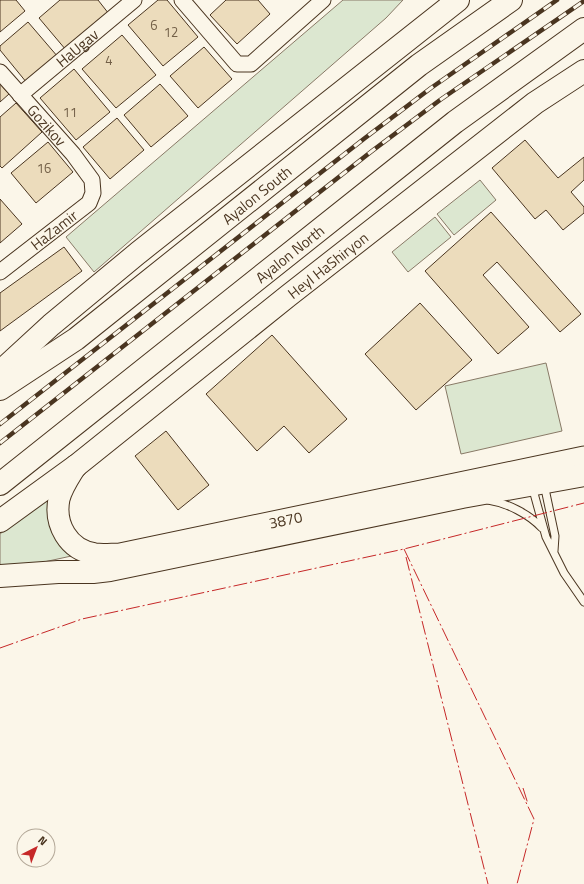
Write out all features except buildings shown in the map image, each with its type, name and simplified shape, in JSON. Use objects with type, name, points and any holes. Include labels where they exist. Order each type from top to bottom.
[{"type":"main road","points":[[401,44],[437,0]]},
{"type":"main road","points":[[0,372],[51,325],[132,258],[458,0]]},
{"type":"main road","name":"Ayalon South","points":[[0,389],[76,339],[419,65],[511,0]]},
{"type":"main road","name":"Ayalon North","points":[[0,484],[455,122],[584,30]]},
{"type":"main road","name":"Heyl HaShiryon","points":[[0,521],[76,466],[288,296],[535,103],[584,70]]},
{"type":"main road","points":[[535,103],[555,95],[584,87]]},
{"type":"main road","points":[[0,576],[110,570],[462,497],[537,479],[584,474]]},
{"type":"street","name":"HaUgav","points":[[20,95],[134,0]]},
{"type":"street","points":[[182,0],[237,64],[251,64],[323,0]]},
{"type":"street","name":"Gozikov","points":[[0,72],[73,154],[92,180]]},
{"type":"street","name":"HaZamir","points":[[0,272],[89,203],[93,193],[92,180]]},
{"type":"street","name":"3870","points":[[76,466],[66,483],[60,497],[57,510],[64,536],[82,550],[102,554],[120,554],[537,479],[584,457]]},
{"type":"lane","points":[[537,479],[542,529]]},
{"type":"lane","points":[[537,479],[555,536],[554,551]]},
{"type":"lane","points":[[462,497],[494,501],[525,514],[542,529],[564,573],[584,602]]},
{"type":"green space","points":[[343,0],[403,0],[386,18],[94,272],[66,237]]},
{"type":"green space","points":[[480,180],[496,200],[454,235],[437,214]]},
{"type":"green space","points":[[435,217],[451,237],[408,272],[392,252]]},
{"type":"green space","points":[[546,363],[562,431],[461,454],[445,386]]},
{"type":"green space","points":[[53,492],[76,555],[30,565],[0,567],[0,534]]},
{"type":"railway","points":[[0,424],[365,138],[431,88],[557,0]]},
{"type":"railway","points":[[0,443],[372,151],[440,100],[584,1]]},
{"type":"power","points":[[0,648],[82,619],[404,549],[584,503]]},
{"type":"power","points":[[404,549],[534,819],[517,884]]},
{"type":"power","points":[[406,557],[488,884]]},
{"type":"power","points":[[523,788],[528,804]]}]
